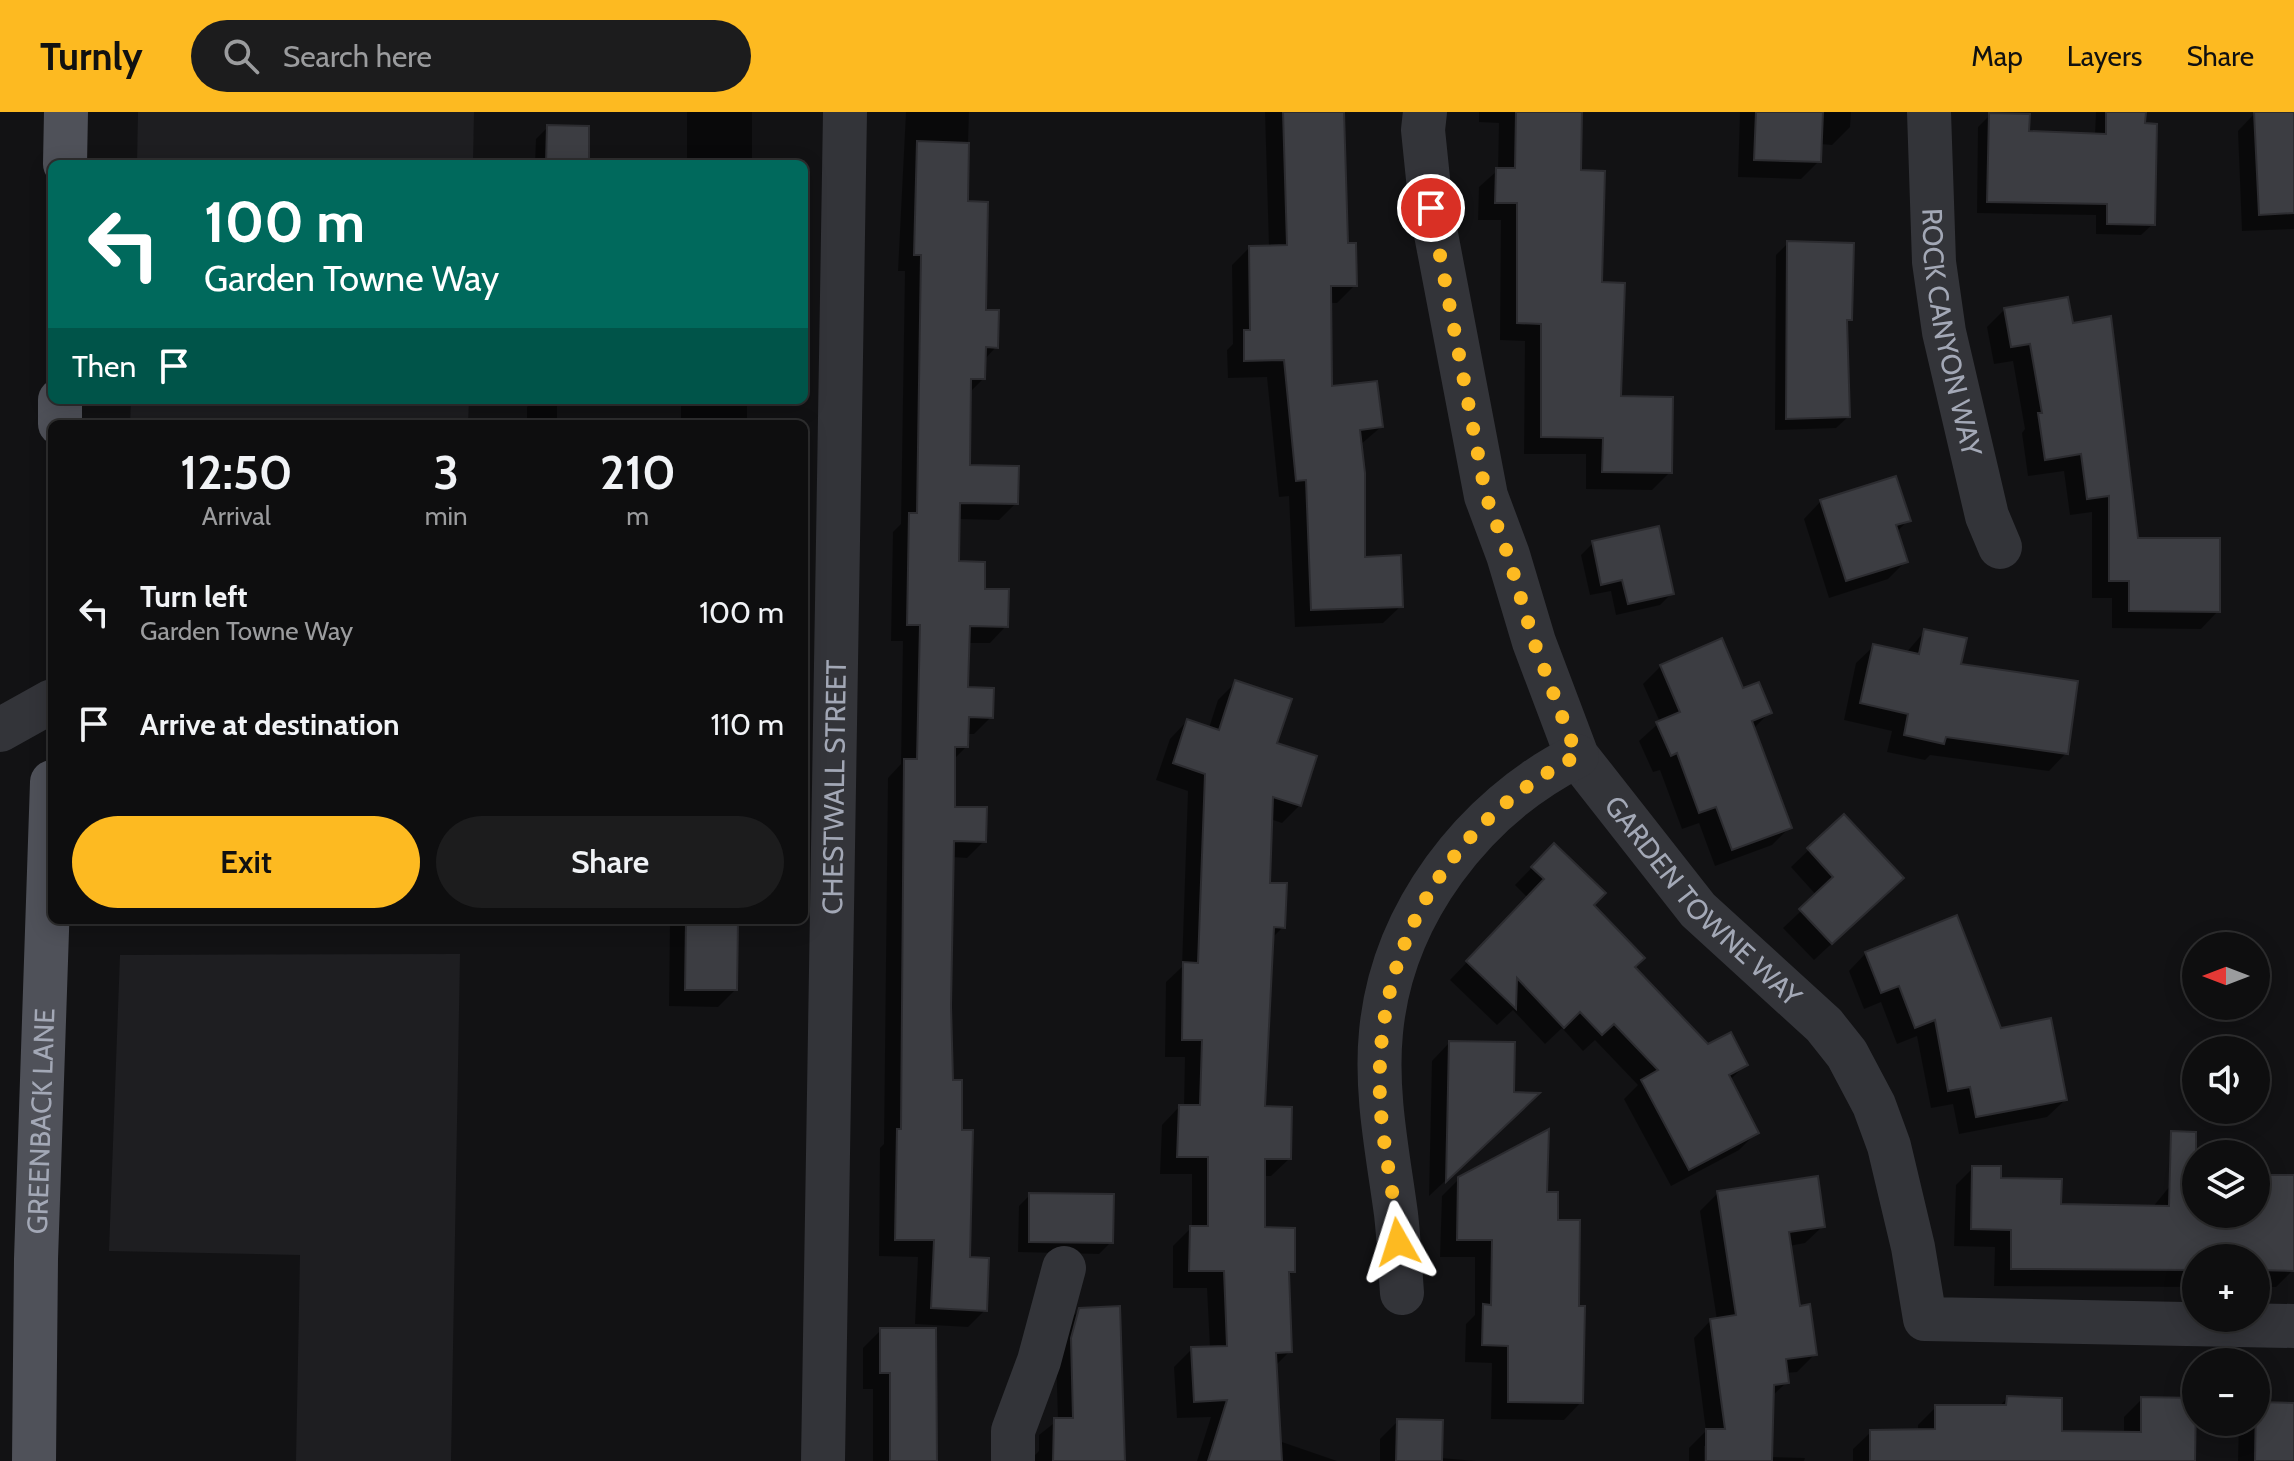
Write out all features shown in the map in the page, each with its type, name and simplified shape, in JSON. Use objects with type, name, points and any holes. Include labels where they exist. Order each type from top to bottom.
[{"type":"main road","points":[[65,160],[66,112]]},
{"type":"main road","name":"GREENBACK LANE","points":[[34,1461],[36,1259],[48,901]]},
{"type":"street","name":"CHESTWALL STREET","points":[[823,1461],[845,112]]},
{"type":"street","name":"GARDEN TOWNE WAY","points":[[1425,112],[1423,130],[1431,208],[1486,496],[1508,555],[1534,642],[1577,756],[1698,910],[1751,962],[1824,1025],[1847,1054],[1874,1105],[1889,1146],[1925,1319],[2294,1326]]},
{"type":"street","name":"ROCK CANYON WAY","points":[[1929,112],[1934,262],[1944,332],[1987,516],[2000,547]]},
{"type":"street","points":[[0,730],[48,703]]},
{"type":"street","points":[[1402,1293],[1380,1100],[1380,1034],[1395,966],[1423,902],[1452,860],[1486,821],[1525,788],[1577,756]]},
{"type":"street","points":[[1013,1461],[1013,1431],[1039,1361],[1064,1268]]},
{"type":"shaded area","points":[[138,112],[474,112],[473,160],[137,160]]},
{"type":"shaded area","points":[[131,404],[469,404],[468,420],[130,420]]},
{"type":"shaded area","points":[[460,954],[451,1461],[296,1461],[300,1255],[109,1251],[120,955]]},
{"type":"building","points":[[1283,112],[1344,112],[1348,243],[1356,243],[1357,286],[1331,286],[1332,386],[1377,381],[1383,427],[1360,430],[1365,473],[1365,557],[1401,555],[1403,607],[1311,610],[1306,480],[1296,481],[1284,360],[1244,361],[1244,330],[1250,330],[1249,246],[1287,245]]},
{"type":"building","points":[[1516,112],[1582,112],[1581,170],[1605,171],[1602,282],[1625,283],[1621,396],[1673,397],[1672,473],[1602,472],[1603,438],[1541,437],[1541,324],[1517,323],[1517,203],[1495,203],[1496,168],[1515,168]]},
{"type":"building","points":[[1756,112],[1823,112],[1821,162],[1754,160]]},
{"type":"building","points":[[2106,112],[2146,112],[2145,123],[2157,124],[2155,225],[2107,224],[2107,204],[1987,202],[1989,113],[2030,114],[2029,131],[2106,134]]},
{"type":"building","points":[[2254,112],[2294,112],[2294,213],[2259,215]]},
{"type":"building","points":[[547,125],[589,126],[589,160],[546,160]]},
{"type":"building","points":[[917,141],[969,143],[968,201],[988,202],[986,310],[999,310],[998,348],[986,347],[985,379],[971,379],[970,465],[1019,466],[1018,504],[960,503],[959,561],[985,562],[985,589],[1009,589],[1008,627],[970,626],[968,687],[994,688],[993,718],[969,717],[968,747],[955,747],[955,807],[987,807],[986,842],[954,841],[951,1006],[953,1080],[962,1080],[962,1130],[973,1130],[970,1257],[989,1258],[987,1311],[931,1308],[934,1240],[895,1240],[897,1129],[901,1129],[904,759],[917,759],[920,625],[907,625],[909,513],[917,513],[921,255],[914,255]]},
{"type":"building","points":[[1787,241],[1854,243],[1852,320],[1847,320],[1850,417],[1786,419]]},
{"type":"building","points":[[2068,297],[2073,323],[2111,316],[2138,538],[2220,538],[2220,612],[2129,611],[2129,581],[2109,581],[2109,496],[2087,499],[2081,454],[2045,460],[2038,413],[2042,413],[2030,344],[2011,347],[2004,308]]},
{"type":"building","points":[[1896,476],[1911,521],[1896,525],[1908,562],[1846,581],[1820,500]]},
{"type":"building","points":[[1659,526],[1674,594],[1628,604],[1622,580],[1601,585],[1592,541]]},
{"type":"building","points":[[1924,629],[1967,638],[1961,664],[2078,681],[2068,754],[1946,737],[1944,744],[1904,735],[1908,714],[1860,703],[1873,644],[1919,654]]},
{"type":"building","points":[[1722,638],[1743,688],[1759,682],[1772,713],[1752,721],[1792,828],[1732,850],[1716,807],[1699,813],[1677,753],[1671,756],[1656,722],[1680,712],[1660,665]]},
{"type":"building","points":[[1235,680],[1292,699],[1277,743],[1317,756],[1301,806],[1273,797],[1270,883],[1287,883],[1285,928],[1274,927],[1265,1106],[1292,1107],[1291,1159],[1265,1159],[1265,1227],[1295,1228],[1295,1272],[1289,1272],[1292,1352],[1276,1353],[1282,1461],[1208,1461],[1227,1400],[1194,1402],[1191,1347],[1227,1346],[1224,1271],[1189,1271],[1190,1226],[1208,1226],[1208,1157],[1177,1157],[1179,1105],[1200,1105],[1202,1040],[1182,1040],[1183,962],[1198,963],[1205,774],[1173,763],[1187,719],[1219,730]]},
{"type":"building","points":[[1844,814],[1904,878],[1832,944],[1799,909],[1833,877],[1807,848]]},
{"type":"building","points":[[1554,843],[1606,893],[1594,905],[1645,958],[1635,967],[1708,1044],[1731,1032],[1748,1065],[1729,1075],[1759,1133],[1689,1170],[1641,1080],[1658,1070],[1614,1024],[1602,1035],[1580,1012],[1564,1028],[1517,978],[1516,1009],[1466,961],[1544,879],[1531,867]]},
{"type":"building","points":[[1957,915],[2001,1028],[2051,1018],[2067,1100],[1976,1117],[1970,1087],[1948,1091],[1935,1020],[1915,1028],[1899,986],[1881,993],[1865,952]]},
{"type":"building","points":[[686,924],[738,924],[737,990],[685,990]]},
{"type":"building","points":[[1449,1041],[1515,1042],[1514,1092],[1540,1093],[1446,1182]]},
{"type":"building","points":[[1549,1129],[1547,1192],[1558,1192],[1558,1220],[1580,1220],[1579,1306],[1585,1306],[1583,1403],[1508,1402],[1508,1346],[1482,1345],[1483,1304],[1491,1305],[1492,1240],[1457,1240],[1458,1177]]},
{"type":"building","points":[[2171,1131],[2196,1132],[2196,1140],[2182,1140],[2182,1228],[2270,1228],[2270,1175],[2294,1175],[2294,1271],[2270,1270],[2270,1244],[2182,1244],[2182,1270],[2011,1269],[2011,1230],[1971,1229],[1972,1166],[2001,1166],[2001,1178],[2062,1179],[2061,1204],[2169,1206]]},
{"type":"building","points":[[1818,1176],[1825,1227],[1789,1232],[1800,1306],[1810,1304],[1817,1355],[1786,1359],[1789,1383],[1774,1385],[1772,1461],[1706,1461],[1706,1429],[1725,1429],[1710,1319],[1736,1315],[1717,1191]]},
{"type":"building","points":[[1029,1193],[1114,1194],[1113,1243],[1029,1242]]},
{"type":"building","points":[[1120,1306],[1125,1461],[1053,1461],[1054,1418],[1073,1418],[1071,1338],[1079,1308]]},
{"type":"building","points":[[880,1328],[936,1328],[937,1461],[890,1461],[890,1373],[880,1373]]},
{"type":"building","points":[[2007,1396],[2062,1398],[2062,1431],[2141,1432],[2141,1397],[2182,1398],[2182,1436],[2195,1436],[2195,1461],[1870,1461],[1870,1430],[1935,1429],[1935,1405],[2006,1405]]},
{"type":"building","points":[[2270,1402],[2294,1403],[2294,1461],[2255,1461],[2255,1436],[2270,1436]]},
{"type":"building","points":[[1397,1419],[1443,1420],[1442,1461],[1396,1461]]},
{"type":"route","points":[[1398,1242],[1380,1100],[1380,1034],[1386,999],[1407,933],[1423,902],[1452,860],[1486,821],[1525,788],[1577,756],[1534,642],[1508,555],[1486,496],[1431,208]]}]
